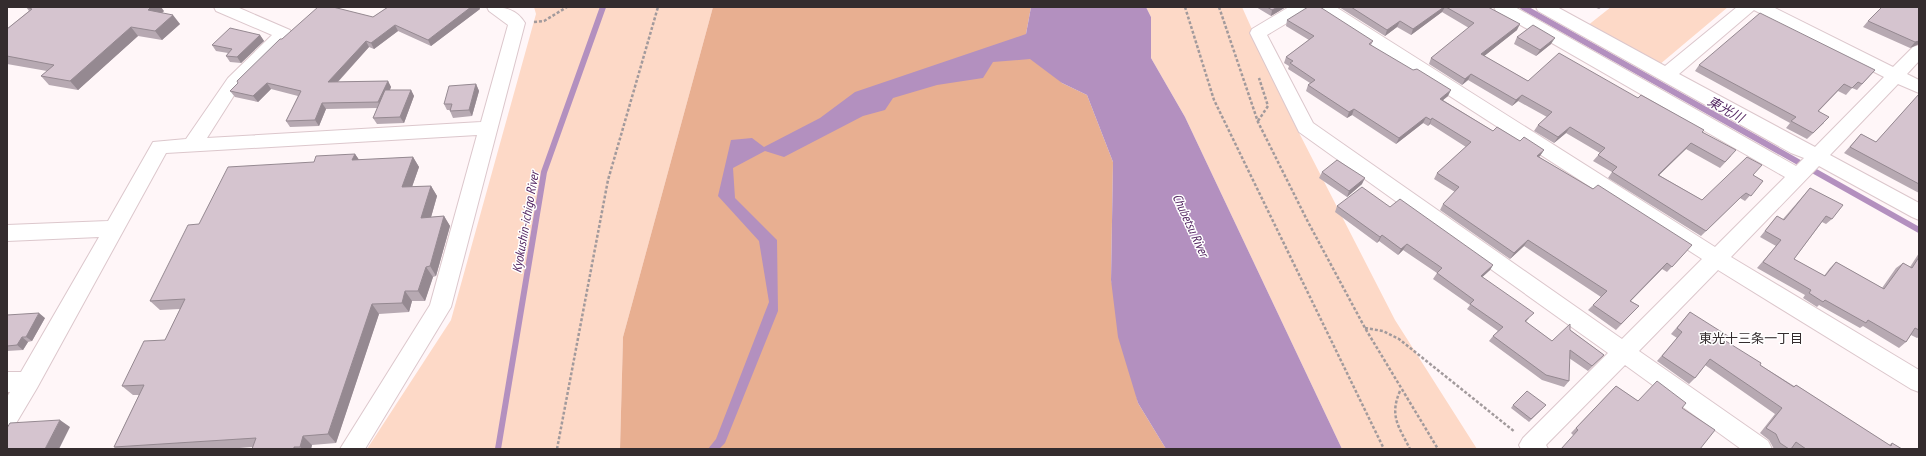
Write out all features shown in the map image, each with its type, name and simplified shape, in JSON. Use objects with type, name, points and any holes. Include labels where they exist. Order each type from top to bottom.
[{"type":"street","points":[[192,145],[234,82],[284,34],[222,7]]},
{"type":"street","points":[[352,449],[440,307],[517,23],[495,7]]},
{"type":"street","points":[[1300,7],[1258,33],[1306,127],[1760,449]]},
{"type":"street","points":[[1324,7],[1716,258],[1916,375]]},
{"type":"street","points":[[1502,7],[1807,166],[1919,212]]},
{"type":"street","points":[[1544,7],[1798,148],[1807,166]]},
{"type":"street","points":[[1666,75],[1748,7]]},
{"type":"street","points":[[1760,7],[1919,87]]},
{"type":"street","points":[[1533,447],[1623,352],[1919,51]]},
{"type":"street","points":[[7,418],[18,382],[115,228],[160,147],[488,128]]},
{"type":"street","points":[[7,234],[115,228]]},
{"type":"path","points":[[517,23],[544,21],[567,7]]},
{"type":"path","points":[[557,449],[608,180],[658,7]]},
{"type":"path","points":[[1185,7],[1214,100],[1384,449]]},
{"type":"path","points":[[1219,7],[1258,122],[1308,222],[1365,328],[1401,390],[1438,449]]},
{"type":"path","points":[[1365,328],[1387,333],[1399,339],[1533,447]]},
{"type":"path","points":[[1401,390],[1396,400],[1394,417],[1410,449]]},
{"type":"shaded area","points":[[534,7],[713,7],[623,337],[620,449],[367,449],[451,320],[536,14]]},
{"type":"shaded area","points":[[713,7],[1031,7],[1026,34],[1062,83],[1087,95],[1113,162],[1111,279],[1138,403],[1166,449],[620,449],[623,337]]},
{"type":"shaded area","points":[[1146,7],[1242,7],[1294,123],[1395,320],[1477,449],[1342,449],[1185,117],[1151,58],[1151,17]]},
{"type":"shaded area","points":[[1611,7],[1728,7],[1659,65],[1587,26]]},
{"type":"water","name":"Chubetsu River","points":[[1031,7],[1146,7],[1151,17],[1151,58],[1185,117],[1342,449],[1166,449],[1138,403],[1118,337],[1111,280],[1113,162],[1087,95],[1062,83],[1030,59],[993,62],[983,78],[937,85],[893,98],[885,110],[863,116],[784,157],[765,151],[733,168],[735,198],[777,240],[778,311],[725,443],[719,449],[708,449],[716,439],[769,302],[759,241],[718,196],[731,140],[752,138],[764,147],[820,118],[855,92],[1026,34]]},
{"type":"building","points":[[26,7],[151,7],[148,10],[173,15],[155,31],[131,27],[70,81],[41,76],[54,65],[7,56],[7,29],[32,9]]},
{"type":"building","points":[[318,7],[333,7],[373,17],[388,7],[471,7],[428,40],[395,25],[371,43],[366,41],[328,82],[388,81],[378,102],[322,103],[315,120],[286,121],[301,91],[267,83],[253,96],[230,91],[238,83],[237,81],[280,39],[282,39]]},
{"type":"building","points":[[1267,7],[1278,7],[1272,10]]},
{"type":"building","points":[[1308,7],[1320,7],[1373,41],[1369,44],[1413,70],[1417,69],[1451,90],[1440,99],[1493,131],[1497,127],[1520,141],[1524,137],[1544,150],[1537,156],[1593,189],[1598,185],[1692,245],[1672,267],[1667,263],[1630,301],[1639,306],[1621,324],[1593,305],[1607,291],[1528,240],[1514,253],[1443,204],[1459,187],[1437,173],[1471,142],[1432,118],[1431,120],[1426,117],[1399,138],[1354,109],[1349,112],[1308,85],[1315,80],[1290,63],[1293,61],[1286,57],[1314,36],[1287,20]]},
{"type":"building","points":[[1351,7],[1444,7],[1413,29],[1400,21],[1387,30]]},
{"type":"building","points":[[1446,7],[1488,7],[1520,24],[1481,54],[1528,81],[1559,53],[1638,98],[1641,95],[1704,130],[1702,132],[1736,150],[1725,162],[1691,143],[1658,175],[1702,200],[1747,157],[1762,165],[1753,175],[1763,181],[1751,196],[1746,193],[1706,231],[1612,172],[1617,167],[1598,155],[1605,148],[1570,127],[1558,137],[1538,125],[1552,112],[1522,95],[1516,100],[1471,74],[1465,79],[1431,58],[1474,23]]},
{"type":"building","points":[[1882,7],[1919,7],[1919,41],[1915,42],[1868,21]]},
{"type":"building","points":[[1760,13],[1875,70],[1862,84],[1858,82],[1852,88],[1844,84],[1818,111],[1829,117],[1813,133],[1791,121],[1796,117],[1699,65]]},
{"type":"building","points":[[1533,25],[1555,38],[1540,50],[1517,37]]},
{"type":"building","points":[[230,28],[260,35],[237,57],[226,56],[232,49],[212,45]]},
{"type":"building","points":[[476,84],[469,110],[450,111],[452,104],[444,104],[449,86]]},
{"type":"building","points":[[385,90],[411,90],[400,117],[373,118]]},
{"type":"building","points":[[1919,94],[1919,184],[1850,147],[1861,134],[1876,142]]},
{"type":"building","points":[[355,154],[352,160],[413,157],[402,187],[431,186],[421,218],[444,216],[430,266],[426,267],[418,291],[405,291],[402,303],[372,304],[328,434],[303,436],[300,447],[294,447],[294,449],[252,449],[256,438],[114,447],[144,385],[122,386],[144,341],[165,340],[185,299],[150,301],[188,225],[199,224],[228,167],[314,162],[316,156]]},
{"type":"building","points":[[1337,160],[1365,178],[1349,191],[1322,172]]},
{"type":"building","points":[[1362,187],[1390,207],[1400,199],[1493,265],[1481,276],[1534,313],[1525,321],[1552,341],[1570,324],[1570,330],[1604,355],[1592,366],[1570,350],[1569,381],[1546,375],[1493,336],[1503,327],[1470,304],[1474,300],[1437,273],[1442,268],[1407,244],[1401,249],[1382,235],[1380,237],[1337,206]]},
{"type":"building","points":[[1810,188],[1843,205],[1832,219],[1826,216],[1794,259],[1825,276],[1836,262],[1884,289],[1903,263],[1912,268],[1919,257],[1919,330],[1915,328],[1906,342],[1868,320],[1866,323],[1825,300],[1823,302],[1809,293],[1811,290],[1763,262],[1781,240],[1765,231],[1777,216],[1784,220]]},
{"type":"building","points":[[1690,312],[1728,336],[1724,340],[1761,363],[1760,365],[1794,387],[1796,385],[1891,446],[1892,443],[1902,449],[1806,449],[1796,442],[1791,449],[1789,449],[1780,443],[1776,434],[1766,428],[1782,408],[1710,359],[1695,378],[1662,356],[1682,332],[1677,328]]},
{"type":"building","points":[[39,313],[26,337],[22,337],[17,345],[7,346],[7,315]]},
{"type":"building","points":[[1657,381],[1686,403],[1682,408],[1715,430],[1700,449],[1561,449],[1578,430],[1576,428],[1616,386],[1638,401]]},
{"type":"building","points":[[1527,391],[1546,405],[1531,419],[1513,405]]},
{"type":"building","points":[[60,420],[45,449],[7,449],[7,428],[10,423]]},
{"type":"waterway","name":"Kyokushin-ichigo River","points":[[498,449],[544,172],[603,7]]},
{"type":"waterway","name":"東光川","points":[[1523,7],[1919,230]]},
{"type":"district","name":"東光十三条一丁目","points":[[1751,338]]}]
